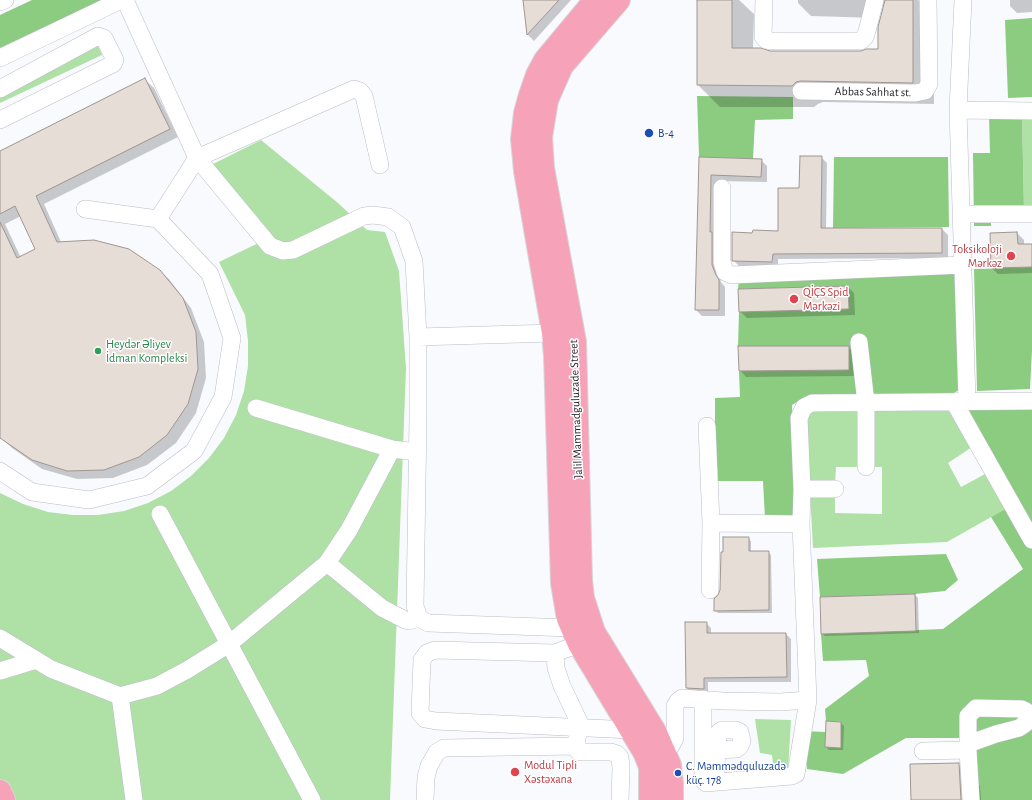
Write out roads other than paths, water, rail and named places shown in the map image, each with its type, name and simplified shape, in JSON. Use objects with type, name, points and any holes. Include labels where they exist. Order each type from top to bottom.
[{"type":"main road","name":"Jalil Mammadguluzade Street","points":[[595,0],[545,60],[537,75],[525,113],[522,139],[525,171],[553,333],[556,364],[562,583],[568,619],[580,631],[594,632],[641,726],[663,749],[670,765],[672,800]]},
{"type":"main road","name":"Jalil Mammadguluzade Street","points":[[580,631],[583,598],[581,580],[575,342],[543,168],[541,137],[547,100],[562,66],[619,0]]},
{"type":"main road","name":"Jalil Mammadguluzade Street","points":[[641,726],[644,752],[650,768],[650,800]]},
{"type":"main road","points":[[0,791],[4,800]]},
{"type":"street","points":[[0,2],[5,0]]},
{"type":"street","points":[[0,58],[121,0]]},
{"type":"street","points":[[125,0],[197,158],[270,246],[283,251],[293,250],[364,216],[373,215],[388,217],[402,227],[414,260],[418,337],[415,606],[419,618],[428,624],[580,631]]},
{"type":"street","points":[[764,0],[763,37],[766,40],[861,41],[865,37],[875,0]]},
{"type":"street","name":"Abbas Sahhat st.","points":[[801,91],[915,93],[925,91],[929,84],[928,0]]},
{"type":"street","points":[[963,0],[958,110],[963,265],[960,402],[1032,540]]},
{"type":"street","points":[[0,89],[98,36],[104,38],[115,60],[113,64],[0,119]]},
{"type":"street","points":[[158,219],[197,158],[354,89],[360,90],[364,96],[380,165]]},
{"type":"street","points":[[958,110],[1032,111]]},
{"type":"street","points":[[722,188],[722,262],[725,272],[732,275],[963,265]]},
{"type":"street","points":[[0,472],[32,492],[89,500],[147,486],[194,451],[223,397],[232,338],[210,274],[158,219],[85,209]]},
{"type":"street","points":[[961,214],[1032,214]]},
{"type":"street","points":[[418,337],[553,333]]},
{"type":"street","points":[[859,342],[866,403],[866,467]]},
{"type":"street","points":[[702,699],[703,780],[706,783],[792,776],[796,774],[808,700],[801,524],[802,489],[800,418],[804,407],[812,403],[1032,401]]},
{"type":"street","points":[[256,408],[392,449],[417,452]]},
{"type":"street","points":[[707,426],[712,523],[710,590]]},
{"type":"street","points":[[0,638],[51,669],[120,696],[157,686],[187,670],[229,644],[327,562],[349,530],[392,449]]},
{"type":"street","points":[[802,489],[835,489]]},
{"type":"street","points":[[160,514],[312,800]]},
{"type":"street","points":[[712,523],[801,524]]},
{"type":"street","points":[[327,562],[382,608],[404,620],[409,621],[419,618]]},
{"type":"street","points":[[580,631],[555,653],[435,650],[427,653],[422,660],[420,713],[425,719],[436,721],[582,728],[641,726]]},
{"type":"street","points":[[555,653],[556,668],[562,686],[582,728]]},
{"type":"street","points":[[0,671],[36,660]]},
{"type":"street","points":[[120,696],[134,800]]},
{"type":"street","points":[[663,749],[671,746],[675,738],[675,706],[682,698],[780,702],[808,700]]},
{"type":"street","points":[[471,723],[473,748]]},
{"type":"street","points":[[582,728],[577,736],[576,746],[579,752],[611,752],[620,758],[620,800]]},
{"type":"street","points":[[425,800],[426,777],[429,766],[437,752],[444,748],[576,746]]},
{"type":"street","points":[[923,751],[968,747],[971,800]]},
{"type":"street","points":[[715,782],[717,750]]},
{"type":"place","name":"B-4","points":[[649,133]]},
{"type":"place","name":"Toksikoloji Mərkəz","points":[[1011,256]]},
{"type":"place","name":"QİÇS Spid Mərkəzi","points":[[794,299]]},
{"type":"place","name":"Heydər Əliyev İdman Kompleksi","points":[[98,351]]},
{"type":"place","name":"Modul Tipli Xəstəxana","points":[[515,772]]},
{"type":"place","name":"C. Məmmədquluzadə küç. 178","points":[[678,773]]}]
